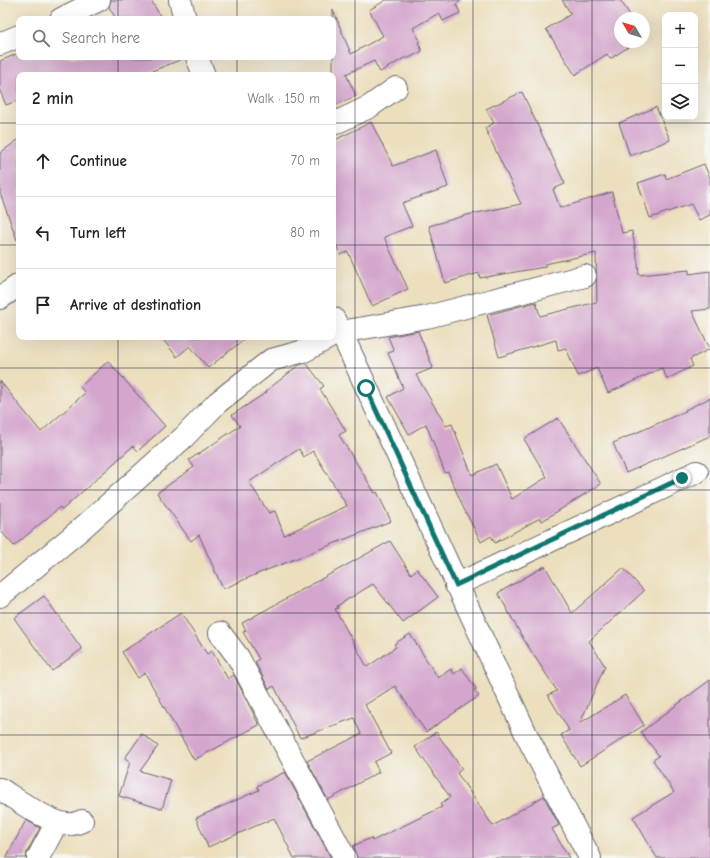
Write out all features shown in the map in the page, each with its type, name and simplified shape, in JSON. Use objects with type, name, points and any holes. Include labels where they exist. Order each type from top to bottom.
[{"type":"street","points":[[67,16],[99,0]]},
{"type":"street","points":[[180,0],[184,16]]},
{"type":"street","points":[[0,44],[16,37]]},
{"type":"street","points":[[198,60],[203,72]]},
{"type":"street","points":[[336,123],[368,107],[396,88]]},
{"type":"street","points":[[336,331],[427,316],[584,276]]},
{"type":"street","points":[[0,298],[16,287]]},
{"type":"street","points":[[336,335],[456,585],[526,736],[590,858]]},
{"type":"street","points":[[0,596],[80,530],[178,443],[218,402],[271,360],[304,351],[320,340]]},
{"type":"street","points":[[456,585],[697,472]]},
{"type":"street","points":[[220,633],[238,657],[345,858]]},
{"type":"street","points":[[0,788],[57,822],[73,825],[82,821]]},
{"type":"street","points":[[38,858],[57,822]]},
{"type":"building","points":[[111,0],[151,0],[160,16],[114,16],[109,7]]},
{"type":"building","points":[[386,0],[462,0],[456,4],[460,13],[443,21],[439,13],[413,28],[420,41],[418,42],[422,51],[407,59],[406,57],[380,72],[374,61],[346,74],[356,96],[336,105],[336,72],[333,72],[333,60],[336,60],[336,17],[351,54],[383,36],[369,10]]},
{"type":"building","points":[[562,0],[620,0],[628,12],[614,12],[614,48],[627,48],[610,59],[607,54],[575,75],[546,29],[571,14]]},
{"type":"building","points":[[16,54],[16,60],[180,60],[150,72],[16,72],[16,101],[6,105],[0,91],[0,61]]},
{"type":"building","points":[[522,92],[565,184],[553,189],[560,208],[612,192],[622,233],[632,231],[639,275],[689,270],[689,274],[710,271],[710,309],[692,311],[710,349],[690,359],[693,366],[667,379],[662,368],[608,393],[597,368],[578,376],[566,348],[558,350],[556,340],[499,357],[487,315],[536,302],[540,316],[597,302],[596,253],[545,264],[545,267],[480,278],[479,273],[445,283],[429,226],[467,215],[521,204],[485,128],[494,123],[486,109]]},
{"type":"building","points":[[656,107],[670,140],[630,156],[619,123]]},
{"type":"building","points":[[371,122],[393,166],[436,150],[448,187],[402,203],[412,226],[384,237],[408,289],[372,306],[348,252],[340,255],[336,244],[336,140]]},
{"type":"building","points":[[16,141],[16,237],[0,193],[0,153]]},
{"type":"building","points":[[704,164],[710,178],[710,215],[699,220],[691,204],[650,218],[638,183],[665,174],[666,179]]},
{"type":"building","points":[[418,331],[433,368],[416,375],[446,426],[452,424],[472,475],[496,464],[512,499],[547,477],[524,439],[558,418],[601,484],[542,521],[540,518],[495,543],[491,536],[481,542],[463,507],[448,472],[445,473],[426,424],[409,434],[388,397],[403,388],[388,353],[394,351],[388,337]]},
{"type":"building","points":[[163,340],[243,340],[208,368],[190,346],[177,357]]},
{"type":"building","points":[[108,361],[165,426],[138,451],[133,446],[62,510],[60,507],[14,546],[0,530],[0,381],[41,432],[85,393],[80,387]]},
{"type":"building","points":[[306,363],[324,386],[320,389],[346,431],[339,435],[375,493],[377,492],[391,521],[223,589],[199,535],[191,541],[157,493],[194,467],[189,460],[240,426],[232,415],[267,392],[266,391],[299,365]],"holes":[[[299,449],[304,457],[313,451],[347,506],[284,535],[275,511],[269,513],[249,482]]]},
{"type":"building","points":[[710,398],[710,436],[626,473],[613,443],[686,411],[685,410]]},
{"type":"building","points":[[390,541],[411,574],[417,569],[438,597],[403,623],[373,584],[337,606],[338,608],[335,609],[367,667],[396,647],[394,644],[410,634],[438,678],[451,669],[454,674],[462,668],[479,696],[426,732],[395,686],[365,705],[391,753],[374,762],[379,772],[328,800],[307,761],[361,734],[354,718],[300,738],[274,686],[269,689],[255,662],[259,659],[243,632],[246,631],[242,623]]},
{"type":"building","points":[[545,566],[572,613],[623,568],[644,591],[589,641],[605,666],[580,723],[625,695],[644,725],[580,766],[561,735],[569,730],[548,695],[557,691],[524,640],[498,593]]},
{"type":"building","points":[[44,596],[82,649],[52,671],[14,618]]},
{"type":"building","points":[[181,613],[207,654],[212,651],[228,679],[234,675],[259,725],[194,760],[145,673],[138,678],[122,652]]},
{"type":"building","points":[[710,680],[710,858],[657,858],[633,817],[674,792],[653,760],[659,756],[641,732]]},
{"type":"building","points":[[436,732],[462,769],[457,773],[493,826],[544,796],[559,825],[552,829],[569,858],[357,858],[353,846],[371,838],[372,841],[442,807],[440,804],[450,797],[415,747]]},
{"type":"building","points":[[142,734],[158,746],[140,771],[171,780],[162,809],[119,796],[130,762],[125,758]]},
{"type":"building","points":[[285,772],[331,858],[294,858],[274,818],[208,847],[196,818],[259,790],[257,786]]},
{"type":"building","points":[[26,820],[40,828],[27,852],[26,858],[6,858]]},
{"type":"route","points":[[366,388],[456,585],[682,478]]}]
